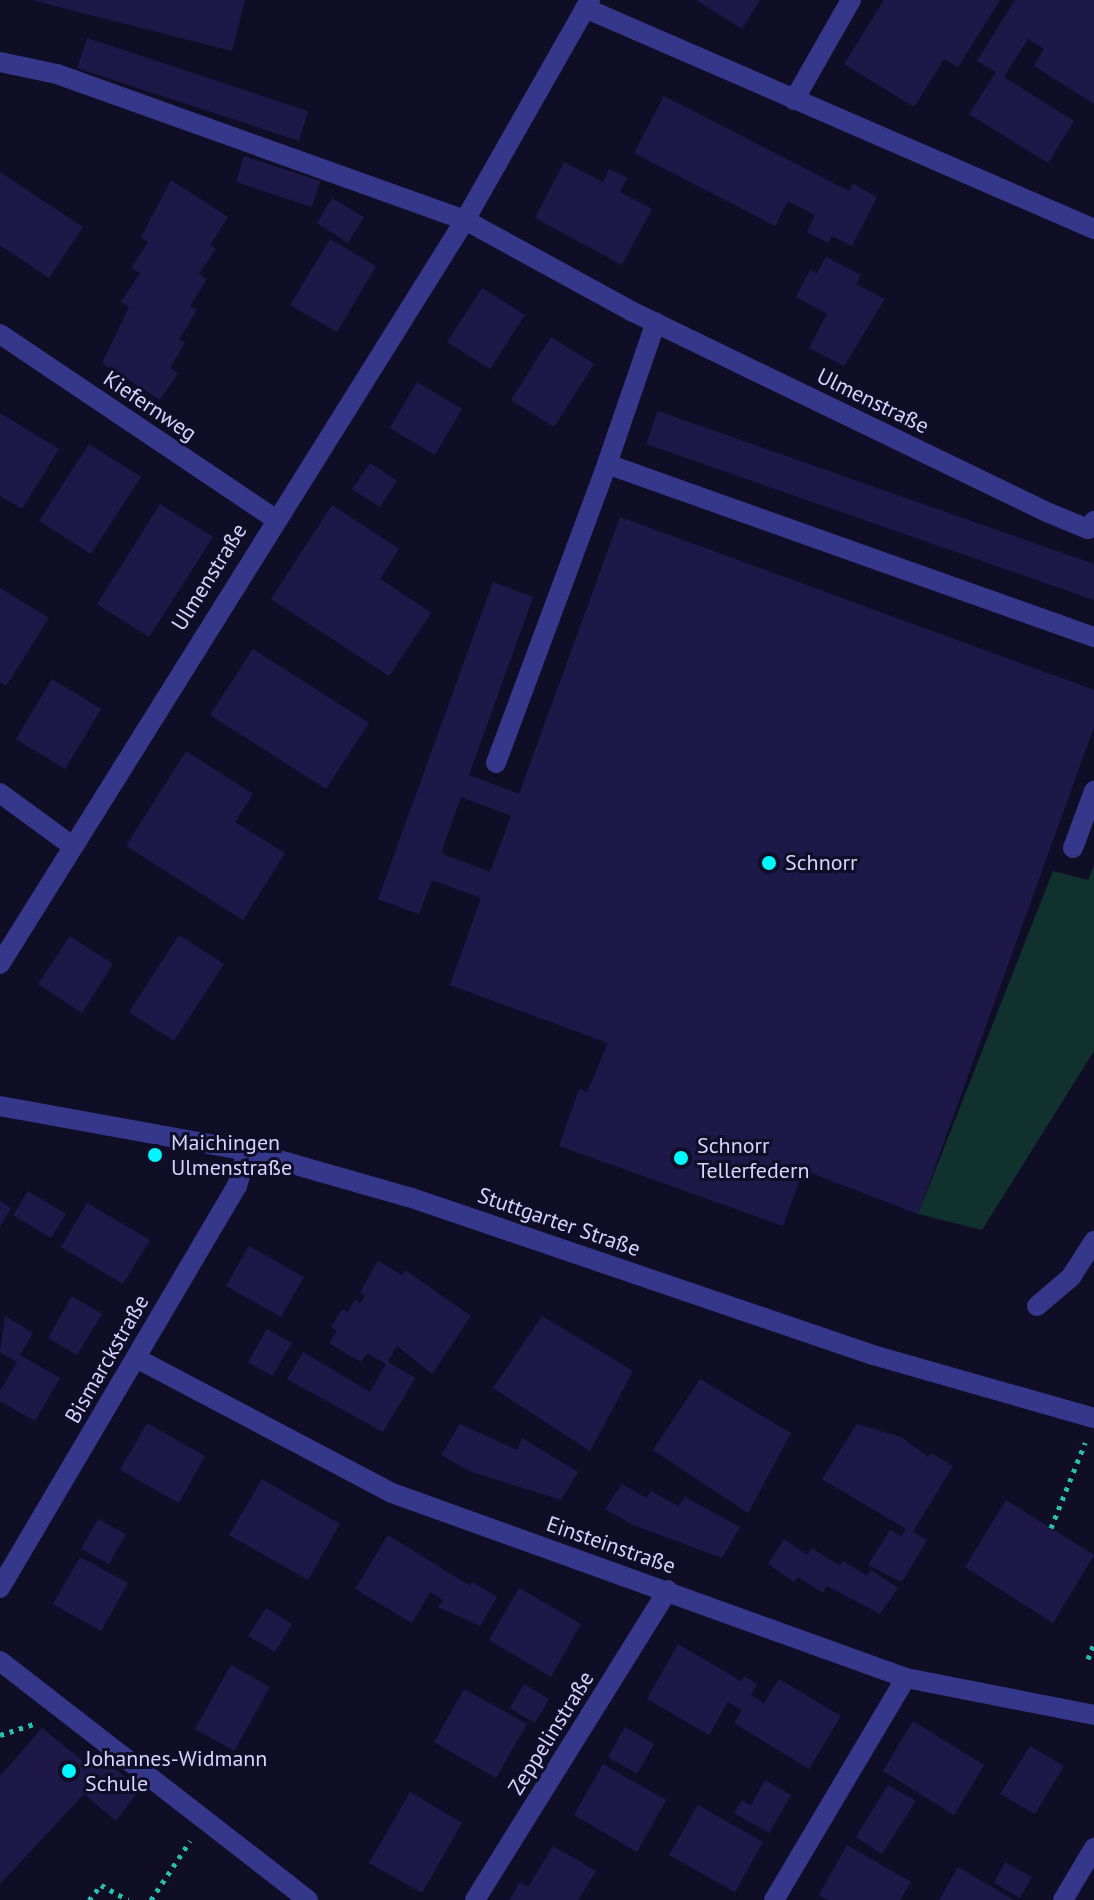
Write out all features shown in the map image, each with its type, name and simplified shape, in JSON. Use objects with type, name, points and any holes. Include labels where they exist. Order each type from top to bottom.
[{"type":"street","points":[[794,100],[851,0]]},
{"type":"street","name":"Ulmenstraße","points":[[0,964],[274,518],[465,220],[588,4],[794,100],[1094,229]]},
{"type":"street","name":"Ulmenstraße","points":[[0,62],[57,74],[465,220],[656,322],[1049,513],[1088,529],[1094,521]]},
{"type":"street","points":[[496,763],[656,322]]},
{"type":"street","name":"Kiefernweg","points":[[0,334],[274,518]]},
{"type":"street","points":[[607,464],[1094,637]]},
{"type":"street","points":[[1073,848],[1094,791]]},
{"type":"street","points":[[0,793],[71,845]]},
{"type":"street","name":"Stuttgarter Straße","points":[[0,1106],[247,1151],[409,1197],[873,1355],[1094,1418]]},
{"type":"street","name":"Bismarckstraße","points":[[0,1588],[237,1186],[247,1151]]},
{"type":"street","points":[[1037,1306],[1071,1277],[1094,1241]]},
{"type":"street","name":"Einsteinstraße","points":[[136,1358],[392,1493],[906,1678],[1094,1715]]},
{"type":"street","name":"Zeppelinstraße","points":[[475,1900],[668,1590]]},
{"type":"street","points":[[0,1661],[202,1822],[308,1900]]},
{"type":"street","points":[[774,1900],[906,1678]]},
{"type":"street","points":[[1063,1900],[1094,1848]]},
{"type":"path","points":[[1051,1528],[1084,1443],[1094,1445]]},
{"type":"path","points":[[1088,1659],[1094,1643]]},
{"type":"path","points":[[151,1900],[202,1822]]},
{"type":"path","points":[[89,1900],[101,1885],[128,1900]]},
{"type":"green space","points":[[1094,865],[1094,1051],[982,1230],[918,1214],[1053,871],[1088,880]]},
{"type":"building","points":[[32,0],[245,0],[232,51]]},
{"type":"building","points":[[696,0],[760,0],[742,29]]},
{"type":"building","points":[[884,0],[1000,0],[958,67],[944,59],[914,107],[844,64]]},
{"type":"building","points":[[1015,0],[1094,0],[1094,104],[1034,66],[1044,49],[1028,39],[1004,77],[1074,121],[1048,163],[969,114],[996,72],[977,61]]},
{"type":"building","points":[[87,38],[308,111],[299,141],[77,68]]},
{"type":"building","points":[[664,96],[849,191],[853,184],[877,197],[852,246],[832,236],[828,243],[807,232],[815,215],[788,201],[775,226],[634,153]]},
{"type":"building","points":[[244,156],[320,181],[312,207],[236,182]]},
{"type":"building","points":[[564,162],[603,182],[609,169],[627,178],[620,192],[652,209],[622,265],[535,218]]},
{"type":"building","points":[[0,172],[83,227],[49,278],[0,245]]},
{"type":"building","points":[[171,180],[228,217],[210,245],[216,249],[199,274],[207,279],[190,306],[197,310],[179,339],[185,343],[170,368],[178,373],[160,400],[102,363],[129,307],[121,302],[140,273],[131,268],[148,242],[141,237]]},
{"type":"building","points":[[332,198],[364,217],[348,243],[317,223]]},
{"type":"building","points":[[330,239],[376,266],[337,332],[290,305]]},
{"type":"building","points":[[826,257],[861,275],[856,284],[885,299],[844,366],[809,348],[827,314],[796,297],[810,270],[817,273]]},
{"type":"building","points":[[482,288],[525,315],[490,369],[447,342]]},
{"type":"building","points":[[551,337],[594,364],[554,427],[511,400]]},
{"type":"building","points":[[417,382],[462,409],[435,455],[390,428]]},
{"type":"building","points":[[658,411],[1094,564],[1094,600],[646,444]]},
{"type":"building","points":[[0,413],[59,449],[22,509],[0,496]]},
{"type":"building","points":[[89,444],[141,477],[91,554],[39,521]]},
{"type":"building","points":[[370,463],[397,481],[380,507],[352,489]]},
{"type":"building","points":[[160,504],[213,537],[149,637],[97,604]]},
{"type":"building","points":[[332,505],[399,549],[380,579],[431,613],[389,676],[271,599]]},
{"type":"building","name":"Schnorr","points":[[620,517],[1094,690],[1094,727],[918,1214],[803,1170],[783,1226],[559,1146],[579,1089],[587,1092],[608,1043],[450,985],[481,898],[432,880],[419,914],[378,899],[493,582],[533,597],[469,775],[519,794]],"holes":[[[461,797],[511,816],[490,872],[441,853]]]},
{"type":"building","points":[[0,588],[49,618],[6,686],[0,682]]},
{"type":"building","points":[[253,649],[369,723],[326,789],[210,715]]},
{"type":"building","points":[[52,679],[101,709],[65,769],[16,739]]},
{"type":"building","points":[[186,751],[253,794],[235,822],[285,853],[243,920],[126,846]]},
{"type":"building","points":[[179,935],[224,964],[174,1041],[129,1012]]},
{"type":"building","points":[[70,936],[113,964],[82,1013],[38,984]]},
{"type":"building","points":[[28,1191],[66,1214],[51,1238],[13,1215]]},
{"type":"building","points":[[0,1201],[11,1208],[0,1227]]},
{"type":"building","points":[[87,1203],[150,1240],[123,1284],[61,1247]]},
{"type":"building","points":[[249,1246],[304,1277],[281,1317],[226,1286]]},
{"type":"building","points":[[378,1261],[402,1275],[405,1270],[471,1316],[432,1374],[397,1346],[388,1362],[415,1378],[383,1432],[287,1379],[303,1352],[370,1392],[386,1364],[367,1353],[361,1362],[329,1343],[337,1331],[331,1327],[342,1309],[348,1312],[355,1300],[361,1303],[365,1296],[360,1292]]},
{"type":"building","points":[[72,1296],[102,1314],[77,1355],[48,1338]]},
{"type":"building","points":[[5,1316],[33,1333],[20,1355],[60,1378],[35,1421],[0,1401],[0,1391],[17,1362],[0,1352]]},
{"type":"building","points":[[542,1316],[633,1371],[590,1451],[493,1388]]},
{"type":"building","points":[[267,1329],[292,1343],[272,1376],[248,1362]]},
{"type":"building","points":[[700,1379],[791,1433],[748,1513],[653,1450]]},
{"type":"building","points":[[147,1423],[205,1456],[179,1503],[120,1470]]},
{"type":"building","points":[[460,1424],[517,1450],[522,1438],[578,1472],[561,1500],[469,1471],[441,1455]]},
{"type":"building","points":[[857,1424],[901,1437],[928,1457],[931,1453],[953,1466],[913,1532],[927,1540],[902,1582],[868,1565],[890,1530],[901,1536],[906,1529],[822,1479]]},
{"type":"building","points":[[262,1479],[340,1524],[308,1580],[229,1535]]},
{"type":"building","points":[[622,1484],[647,1498],[651,1491],[678,1506],[685,1497],[740,1527],[722,1558],[633,1525],[605,1509]]},
{"type":"building","points":[[1006,1500],[1094,1555],[1053,1623],[965,1567]]},
{"type":"building","points":[[98,1519],[126,1534],[109,1564],[81,1549]]},
{"type":"building","points":[[388,1535],[470,1586],[472,1582],[497,1597],[480,1626],[438,1607],[443,1600],[430,1592],[412,1623],[355,1589]]},
{"type":"building","points":[[784,1539],[807,1555],[812,1548],[840,1566],[843,1561],[867,1576],[871,1570],[898,1588],[880,1614],[827,1586],[823,1593],[798,1577],[794,1582],[768,1564]]},
{"type":"building","points":[[80,1557],[128,1583],[101,1631],[53,1604]]},
{"type":"building","points":[[519,1588],[581,1624],[551,1677],[489,1640]]},
{"type":"building","points":[[266,1608],[292,1624],[275,1652],[248,1636]]},
{"type":"building","points":[[678,1644],[741,1681],[744,1676],[757,1684],[751,1695],[764,1703],[779,1679],[841,1716],[809,1769],[734,1723],[742,1710],[728,1702],[709,1735],[647,1699]]},
{"type":"building","points":[[231,1665],[270,1687],[234,1751],[195,1729]]},
{"type":"building","points":[[524,1684],[549,1699],[535,1723],[510,1708]]},
{"type":"building","points":[[464,1689],[527,1724],[496,1778],[434,1742]]},
{"type":"building","points":[[913,1721],[984,1765],[954,1815],[883,1771]]},
{"type":"building","points":[[625,1727],[654,1744],[637,1774],[608,1757]]},
{"type":"building","points":[[42,1728],[89,1766],[99,1754],[139,1790],[116,1821],[84,1794],[0,1884],[0,1776]]},
{"type":"building","points":[[1030,1746],[1064,1766],[1035,1814],[1000,1794]]},
{"type":"building","points":[[603,1764],[666,1800],[637,1852],[574,1815]]},
{"type":"building","points":[[765,1780],[791,1795],[769,1833],[734,1813],[742,1800],[751,1805]]},
{"type":"building","points":[[888,1785],[916,1801],[882,1854],[856,1837]]},
{"type":"building","points":[[410,1792],[462,1823],[422,1893],[369,1863]]},
{"type":"building","points":[[698,1805],[763,1842],[735,1892],[669,1855]]},
{"type":"building","points":[[847,1845],[911,1882],[900,1900],[828,1900],[819,1895]]},
{"type":"building","points":[[553,1846],[596,1871],[578,1900],[509,1900],[520,1882],[528,1887]]},
{"type":"building","points":[[1005,1862],[1032,1877],[1020,1898],[994,1883]]},
{"type":"building","points":[[958,1867],[1014,1900],[939,1900]]},
{"type":"place","name":"Schnorr","points":[[769,863]]},
{"type":"place","name":"Maichingen Ulmenstraße","points":[[155,1155]]},
{"type":"place","name":"Schnorr Tellerfedern","points":[[681,1158]]},
{"type":"place","name":"Johannes-Widmann Schule","points":[[69,1771]]}]
